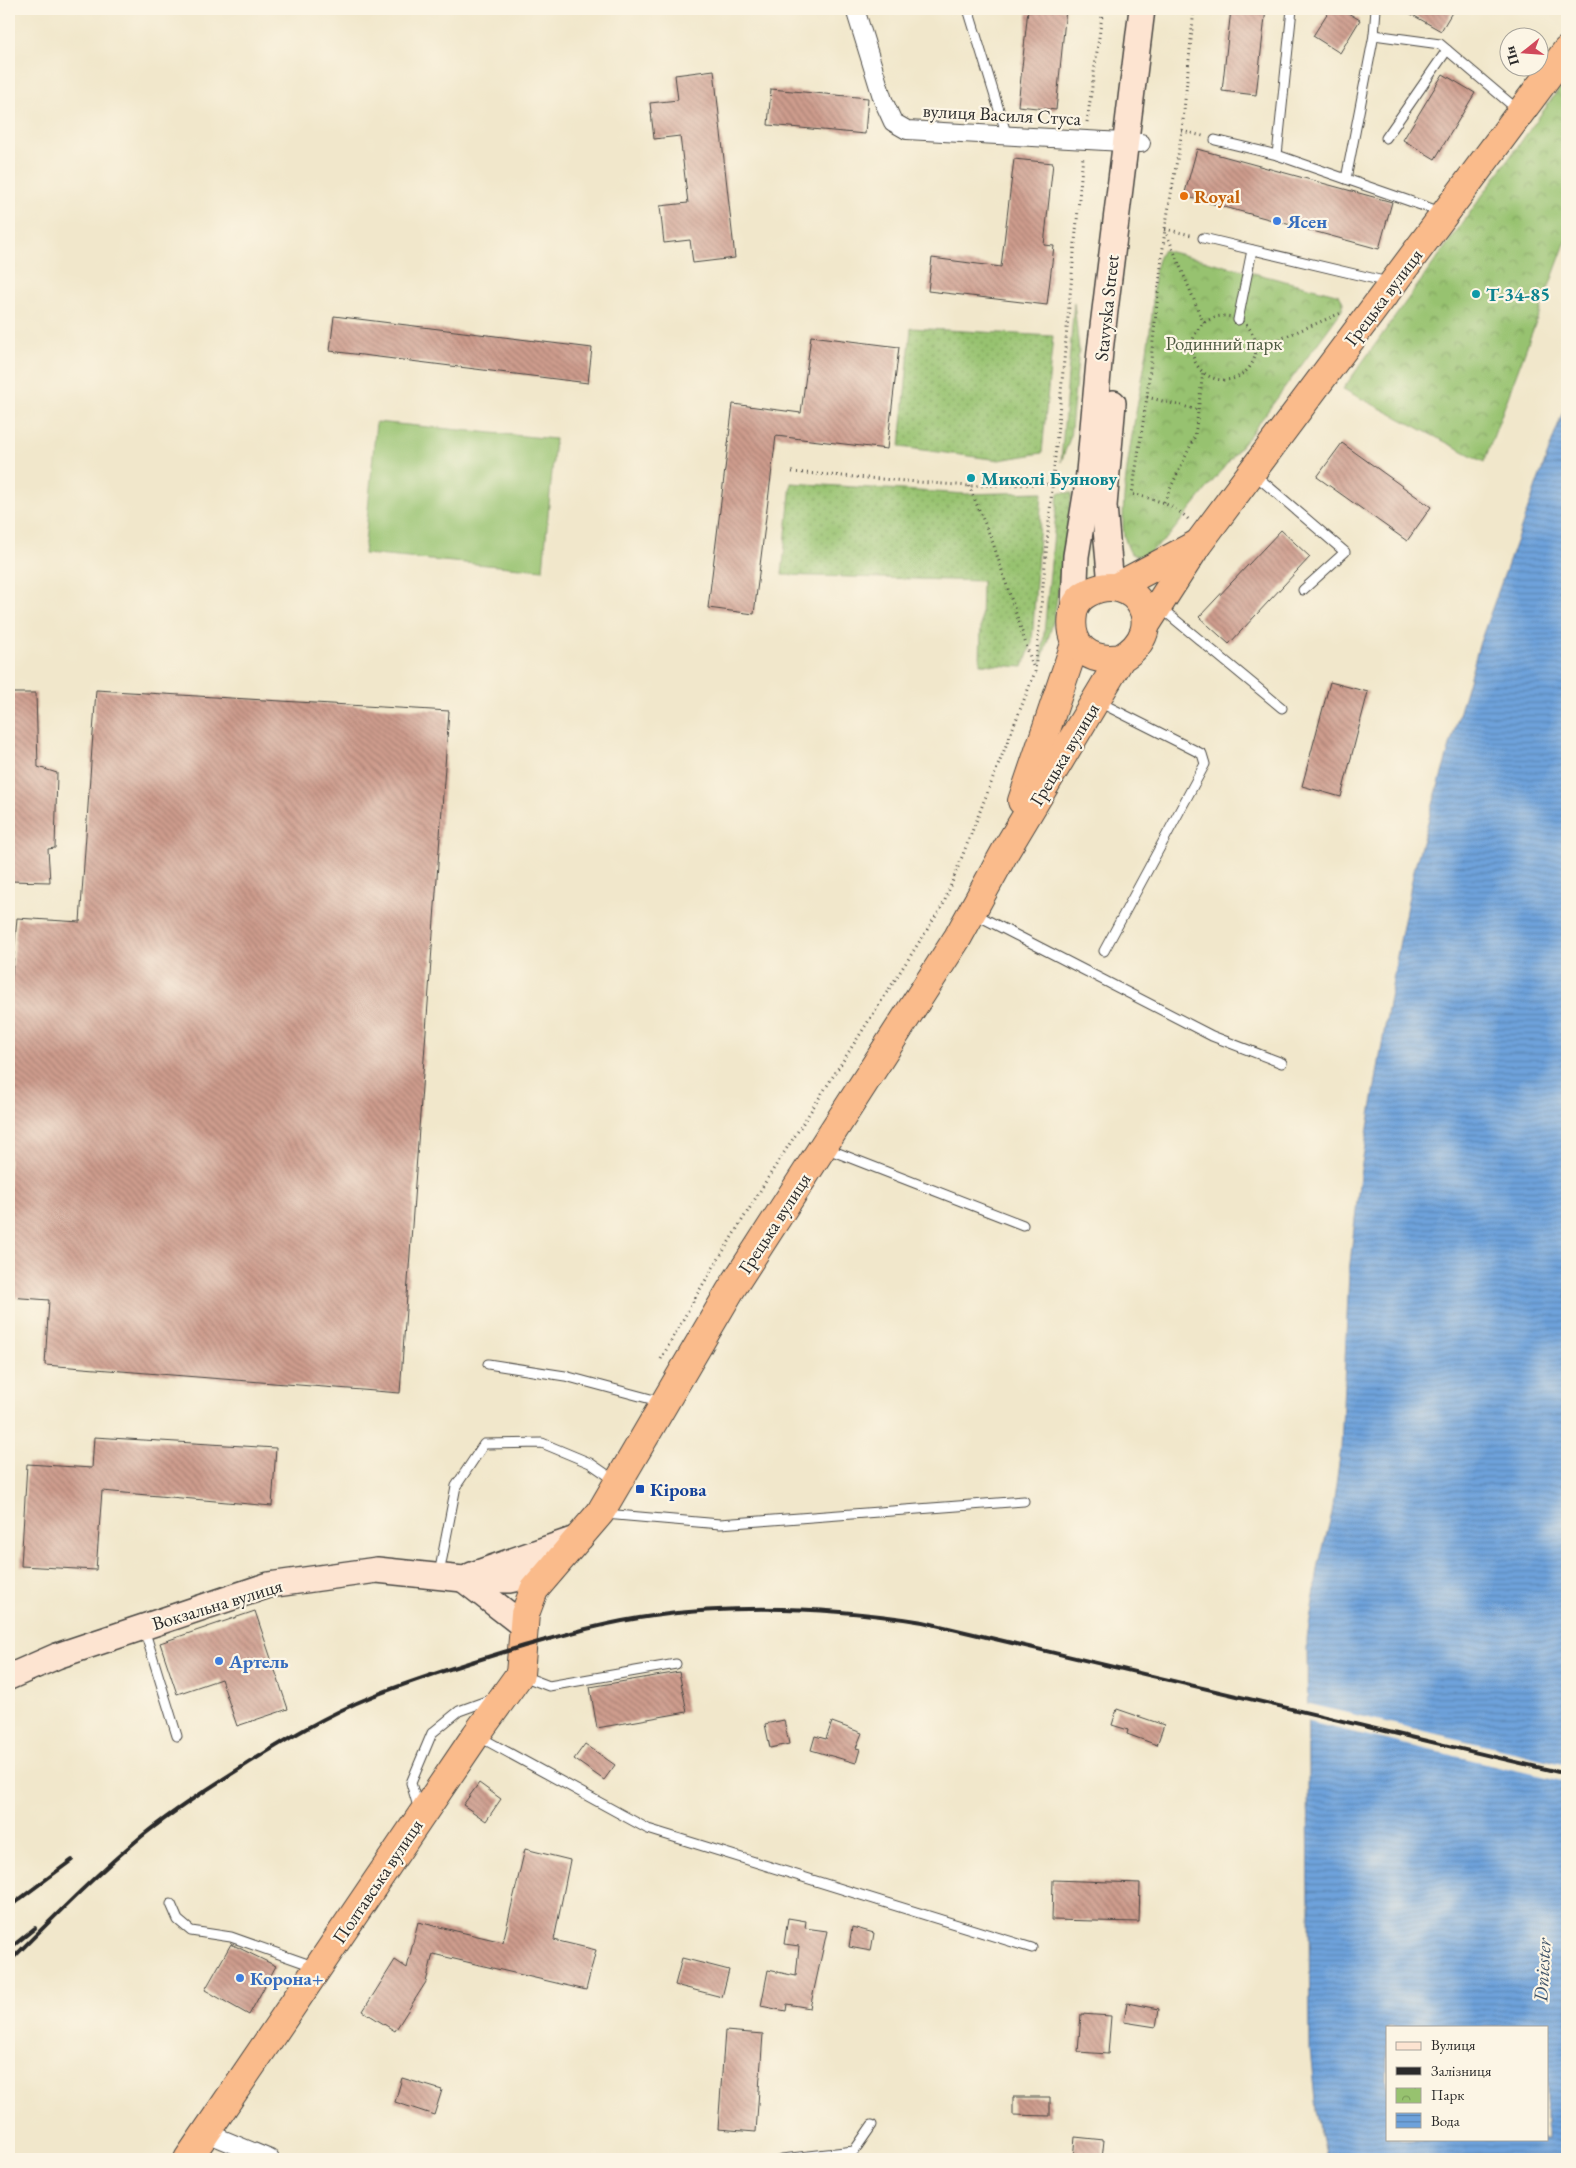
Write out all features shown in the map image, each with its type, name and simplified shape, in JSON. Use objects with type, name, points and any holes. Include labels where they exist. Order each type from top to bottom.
[{"type":"highway","name":"Грецька вулиця","points":[[1153,614],[1201,540],[1567,50]]},
{"type":"highway","name":"Грецька вулиця","points":[[1114,586],[1201,540]]},
{"type":"highway","points":[[1114,586],[1128,592],[1153,614],[1143,638],[1134,651],[1121,658],[1104,661],[1090,656],[1076,641],[1071,626],[1074,607],[1084,595],[1097,588],[1114,586]]},
{"type":"highway","name":"Грецька вулиця","points":[[1006,850],[1076,641]]},
{"type":"highway","name":"Грецька вулиця","points":[[543,1581],[600,1513],[730,1291],[972,912],[1006,850],[1121,658]]},
{"type":"highway","name":"Полтавська вулиця","points":[[188,2159],[420,1816],[512,1685],[525,1627],[524,1614],[543,1581]]},
{"type":"main road","name":"Stavyska Street","points":[[1114,586],[1104,506],[1134,143],[1142,9]]},
{"type":"main road","name":"Stavyska Street","points":[[1074,607],[1076,556],[1088,483],[1100,351],[1158,9]]},
{"type":"main road","name":"Вокзальна вулиця","points":[[463,1579],[581,1536]]},
{"type":"main road","name":"Вокзальна вулиця","points":[[9,1677],[57,1656],[269,1585],[377,1570],[463,1579],[543,1581]]},
{"type":"main road","points":[[463,1579],[525,1627]]},
{"type":"street","name":"вулиця Василя Стуса","points":[[855,9],[883,100],[893,122],[907,130],[1134,143]]},
{"type":"street","points":[[207,2133],[270,2159]]},
{"type":"lane","points":[[968,9],[1007,136]]},
{"type":"lane","points":[[1277,155],[1292,9]]},
{"type":"lane","points":[[1346,179],[1374,36],[1376,9]]},
{"type":"lane","points":[[1374,36],[1440,44],[1521,113]]},
{"type":"lane","points":[[1386,138],[1447,50]]},
{"type":"lane","points":[[1215,140],[1277,155],[1446,214]]},
{"type":"lane","points":[[1203,238],[1394,283]]},
{"type":"lane","points":[[1238,320],[1252,250]]},
{"type":"lane","points":[[1252,472],[1345,552],[1303,590]]},
{"type":"lane","points":[[1153,614],[1282,708]]},
{"type":"lane","points":[[1096,700],[1187,745],[1202,754],[1205,764],[1104,951]]},
{"type":"lane","points":[[972,912],[1036,948],[1212,1036],[1282,1063]]},
{"type":"lane","points":[[823,1148],[1023,1225]]},
{"type":"lane","points":[[488,1364],[565,1376],[664,1402]]},
{"type":"lane","points":[[438,1576],[456,1486],[484,1444],[542,1444],[590,1463],[618,1483]]},
{"type":"lane","points":[[600,1513],[720,1524],[1024,1501]]},
{"type":"lane","points":[[143,1627],[177,1736]]},
{"type":"lane","points":[[420,1816],[411,1783],[432,1733],[459,1711],[512,1685],[549,1686],[676,1664]]},
{"type":"lane","points":[[476,1735],[648,1830],[1032,1948]]},
{"type":"lane","points":[[171,1904],[178,1920],[190,1931],[231,1937],[318,1968]]},
{"type":"lane","points":[[782,2159],[854,2151],[872,2125]]},
{"type":"path","points":[[658,1367],[699,1292],[766,1182],[943,905],[1035,672],[1085,140],[1103,9]]},
{"type":"path","points":[[1194,9],[1182,131],[1165,229],[1147,397],[1132,494],[1164,502],[1180,510],[1201,540]]},
{"type":"path","points":[[1182,131],[1215,140]]},
{"type":"path","points":[[1165,229],[1203,238]]},
{"type":"path","points":[[1165,229],[1204,324]]},
{"type":"path","points":[[1256,349],[1344,312]]},
{"type":"path","points":[[1220,317],[1238,320],[1252,332],[1256,349],[1251,366],[1237,378],[1219,380],[1203,372],[1197,365],[1193,348],[1194,339],[1204,324],[1220,317]]},
{"type":"path","points":[[1164,502],[1195,436],[1203,372]]},
{"type":"path","points":[[1147,397],[1198,410]]},
{"type":"path","points":[[792,472],[969,486],[1052,484]]},
{"type":"path","points":[[969,486],[993,542],[1035,672]]},
{"type":"green space","points":[[1567,78],[1567,238],[1484,462],[1343,389]]},
{"type":"green space","name":"Родинний парк","points":[[1163,250],[1339,295],[1343,302],[1342,310],[1250,435],[1168,537],[1144,557],[1131,554],[1126,543],[1123,529],[1124,499],[1130,446],[1149,339],[1156,264]]},
{"type":"green space","points":[[1074,302],[1079,350],[1070,438],[1061,462]]},
{"type":"green space","points":[[911,328],[1053,336],[1042,453],[999,460],[900,447]]},
{"type":"green space","points":[[376,422],[555,439],[543,570],[364,554]]},
{"type":"green space","points":[[791,483],[966,494],[1042,492],[1032,643],[1023,667],[980,664],[982,581],[782,575]]},
{"type":"green space","points":[[1058,493],[1072,493],[1054,619],[1041,663]]},
{"type":"water","name":"Dniester","points":[[1567,400],[1567,2159],[1327,2159],[1316,2111],[1310,2050],[1307,1639],[1319,1564],[1332,1513],[1341,1449],[1349,1272],[1360,1175],[1397,956],[1414,870],[1480,642]]},
{"type":"pier","points":[[1305,1703],[1567,1765],[1567,1782],[1305,1721]]},
{"type":"building","points":[[1028,9],[1066,9],[1056,110],[1018,106]]},
{"type":"building","points":[[1231,9],[1266,9],[1256,95],[1222,91]]},
{"type":"building","points":[[1330,9],[1341,9],[1360,20],[1340,53],[1313,36]]},
{"type":"building","points":[[1402,9],[1454,9],[1441,31]]},
{"type":"building","points":[[714,70],[735,258],[693,263],[690,240],[664,243],[660,206],[688,203],[680,136],[654,139],[650,103],[678,100],[675,75]]},
{"type":"building","points":[[1443,74],[1475,93],[1435,159],[1403,140]]},
{"type":"building","points":[[771,89],[868,98],[865,134],[768,125]]},
{"type":"building","points":[[1197,149],[1392,202],[1379,249],[1184,196]]},
{"type":"building","points":[[1014,159],[1053,163],[1044,245],[1054,246],[1047,305],[928,291],[932,258],[1001,267]]},
{"type":"building","points":[[334,316],[592,348],[588,383],[330,351]]},
{"type":"building","points":[[811,336],[899,347],[887,449],[776,436],[754,614],[708,608],[733,404],[801,413]]},
{"type":"building","points":[[1342,443],[1431,507],[1407,541],[1317,477]]},
{"type":"building","points":[[1281,530],[1310,557],[1229,644],[1199,617]]},
{"type":"building","points":[[1330,682],[1368,692],[1341,797],[1302,786]]},
{"type":"building","points":[[96,690],[449,711],[400,1393],[45,1365],[49,1300],[9,1297],[9,1009],[17,918],[80,922]]},
{"type":"building","points":[[9,693],[36,693],[38,767],[57,773],[55,848],[48,849],[50,882],[9,881]]},
{"type":"building","points":[[94,1437],[276,1448],[272,1506],[102,1491],[96,1570],[21,1566],[27,1464],[92,1468]]},
{"type":"building","name":"Артель","points":[[255,1611],[288,1709],[237,1726],[221,1679],[177,1694],[160,1643]]},
{"type":"building","points":[[679,1672],[687,1712],[597,1728],[590,1687]]},
{"type":"building","points":[[1117,1709],[1164,1725],[1157,1745],[1127,1734],[1128,1730],[1112,1725]]},
{"type":"building","points":[[784,1720],[789,1744],[770,1748],[765,1724]]},
{"type":"building","points":[[832,1722],[862,1733],[856,1748],[860,1749],[856,1763],[811,1750],[815,1736],[826,1739]]},
{"type":"building","points":[[585,1744],[615,1765],[604,1780],[574,1759]]},
{"type":"building","points":[[479,1783],[501,1799],[486,1821],[463,1805]]},
{"type":"building","points":[[525,1849],[570,1860],[554,1940],[596,1950],[586,1990],[433,1954],[426,1982],[395,2031],[363,2011],[395,1960],[407,1968],[418,1922],[503,1942]]},
{"type":"building","points":[[1053,1880],[1140,1883],[1139,1922],[1052,1920]]},
{"type":"building","points":[[788,1918],[806,1921],[805,1928],[827,1931],[810,2008],[787,2004],[786,2011],[761,2006],[768,1970],[796,1976],[799,1946],[784,1944]]},
{"type":"building","points":[[852,1927],[874,1933],[871,1951],[849,1947]]},
{"type":"building","name":"Корона+","points":[[231,1944],[276,1966],[249,2015],[205,1990]]},
{"type":"building","points":[[682,1958],[729,1970],[722,1997],[675,1985]]},
{"type":"building","points":[[1127,2003],[1159,2009],[1156,2027],[1124,2022]]},
{"type":"building","points":[[1081,2014],[1111,2016],[1108,2054],[1078,2052]]},
{"type":"building","points":[[725,2031],[763,2034],[756,2132],[718,2129]]},
{"type":"building","points":[[402,2078],[442,2090],[434,2115],[395,2102]]},
{"type":"building","points":[[1013,2097],[1050,2097],[1050,2116],[1013,2115]]},
{"type":"building","points":[[1075,2137],[1104,2140],[1102,2159],[1073,2159]]},
{"type":"railway","points":[[9,1311],[11,1297]]},
{"type":"railway","points":[[9,1962],[91,1882],[154,1827],[239,1769],[321,1720],[373,1696],[461,1665],[583,1630],[653,1616],[720,1610],[788,1609],[856,1613],[923,1622],[1567,1774]]},
{"type":"railway","points":[[9,1907],[72,1860]]},
{"type":"railway","points":[[9,1949],[35,1928]]},
{"type":"place","name":"Royal","points":[[1184,196]]},
{"type":"place","name":"Ясен","points":[[1277,221]]},
{"type":"place","name":"Т-34-85","points":[[1476,294]]},
{"type":"place","name":"Миколі Буянову","points":[[971,478]]},
{"type":"place","name":"Кірова","points":[[640,1489]]},
{"type":"place","name":"Артель","points":[[219,1661]]},
{"type":"place","name":"Корона+","points":[[240,1978]]}]
